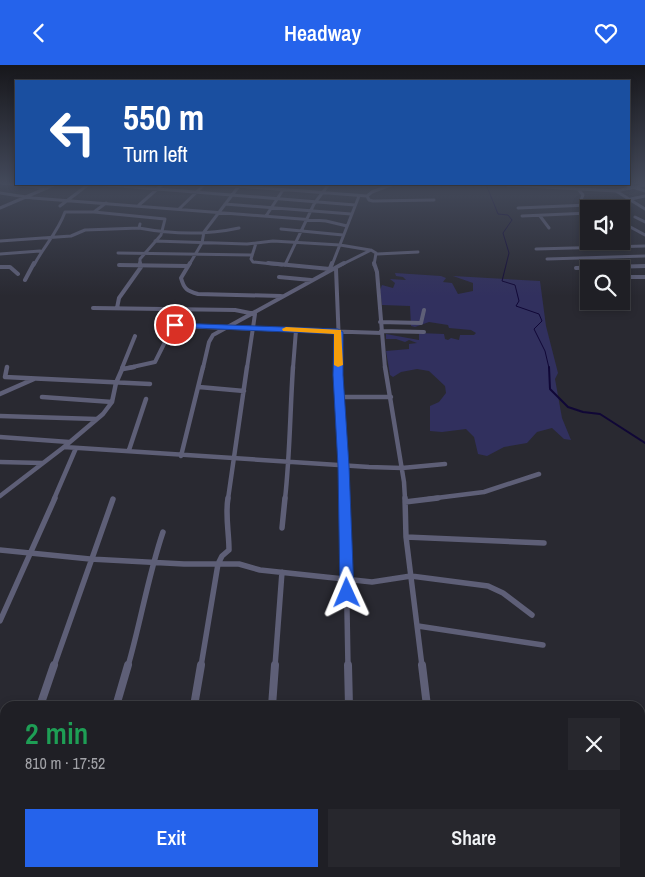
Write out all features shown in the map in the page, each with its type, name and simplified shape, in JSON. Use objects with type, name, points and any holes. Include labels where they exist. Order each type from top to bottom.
[{"type":"street","points":[[25,280],[40,251],[52,238],[62,221]]},
{"type":"street","points":[[117,308],[119,298],[139,266],[140,259],[163,232],[166,224],[165,221]]},
{"type":"street","points":[[212,221],[204,232],[202,243],[187,266],[182,278],[182,285],[192,293],[283,296]]},
{"type":"street","points":[[284,265],[307,221]]},
{"type":"street","points":[[317,221],[347,225]]},
{"type":"street","points":[[348,221],[331,270],[338,332],[349,701]]},
{"type":"street","points":[[544,221],[549,228]]},
{"type":"street","points":[[139,228],[140,224]]},
{"type":"street","points":[[0,241],[73,236],[85,230],[139,228],[163,232],[224,232],[239,227]]},
{"type":"street","points":[[630,227],[645,235]]},
{"type":"street","points":[[281,229],[343,235]]},
{"type":"street","points":[[155,241],[202,243],[297,242],[340,245],[371,250],[377,254],[418,252]]},
{"type":"street","points":[[256,243],[251,255],[251,261],[253,262],[331,270]]},
{"type":"street","points":[[536,249],[645,246]]},
{"type":"street","points":[[180,456],[199,387],[209,341],[213,335],[311,280],[371,250]]},
{"type":"street","points":[[0,254],[40,251]]},
{"type":"street","points":[[118,253],[251,255]]},
{"type":"street","points":[[377,254],[374,264],[377,272],[380,322],[387,383],[392,397],[396,439],[402,468],[406,537],[426,701]]},
{"type":"street","points":[[548,259],[645,256]]},
{"type":"street","points":[[119,265],[187,266]]},
{"type":"street","points":[[576,268],[643,266],[645,270]]},
{"type":"street","points":[[0,267],[10,267],[18,274]]},
{"type":"street","points":[[278,277],[311,280]]},
{"type":"street","points":[[630,277],[645,277]]},
{"type":"street","points":[[93,308],[235,310],[254,313]]},
{"type":"street","points":[[380,322],[421,323],[424,310]]},
{"type":"street","points":[[195,701],[218,564],[222,556],[229,550],[229,524],[226,511],[232,458],[239,431],[254,328],[254,313]]},
{"type":"street","points":[[123,369],[155,362],[172,326],[338,332],[424,332]]},
{"type":"street","points":[[282,528],[289,462],[288,440],[296,330]]},
{"type":"street","points":[[0,496],[64,447],[112,402],[116,383],[136,336]]},
{"type":"street","points":[[7,367],[5,377],[150,384]]},
{"type":"street","points":[[0,394],[36,379]]},
{"type":"street","points":[[199,387],[244,391]]},
{"type":"street","points":[[42,397],[112,402]]},
{"type":"street","points":[[340,397],[392,397]]},
{"type":"street","points":[[129,450],[146,399]]},
{"type":"street","points":[[0,416],[96,419]]},
{"type":"street","points":[[0,437],[68,442]]},
{"type":"street","points":[[64,447],[343,466],[402,468],[445,464]]},
{"type":"street","points":[[0,621],[32,552],[76,448]]},
{"type":"street","points":[[0,461],[42,463]]},
{"type":"street","points":[[405,502],[484,492],[539,474]]},
{"type":"street","points":[[0,489],[8,490]]},
{"type":"street","points":[[42,701],[90,559],[113,499]]},
{"type":"street","points":[[117,701],[139,627],[153,562],[163,532]]},
{"type":"street","points":[[406,537],[544,543]]},
{"type":"street","points":[[0,549],[90,559],[239,564],[260,570],[346,579],[382,581],[411,576],[488,586],[503,593],[532,615]]},
{"type":"street","points":[[272,701],[282,572]]},
{"type":"street","points":[[418,626],[543,645]]},
{"type":"shaded area","points":[[395,273],[441,276],[446,278],[443,282],[452,283],[458,294],[473,291],[473,283],[453,276],[540,281],[546,326],[558,373],[555,379],[562,418],[571,440],[564,439],[552,428],[537,432],[527,443],[504,447],[487,456],[478,454],[474,437],[466,429],[442,432],[430,431],[430,406],[439,402],[446,393],[445,386],[429,371],[417,369],[401,372],[393,377],[390,375],[386,351],[409,349],[409,344],[417,343],[409,340],[405,342],[396,339],[386,339],[386,334],[419,340],[419,333],[444,334],[445,339],[459,340],[460,335],[474,335],[476,333],[471,330],[449,328],[448,325],[429,322],[415,327],[411,326],[410,306],[382,305],[380,290],[382,285],[393,288],[395,283],[390,279],[406,280],[403,277],[396,276]]},
{"type":"waterway","points":[[511,221],[503,233],[509,253],[502,281],[515,285],[519,301],[516,306],[539,314],[542,321],[534,329],[545,351],[549,368]]},
{"type":"waterway","points":[[549,367],[550,389],[568,407],[583,412],[600,414],[645,443]]},
{"type":"slow traffic","points":[[286,329],[338,332],[338,365]]},
{"type":"route","points":[[175,325],[338,332],[347,593]]}]
